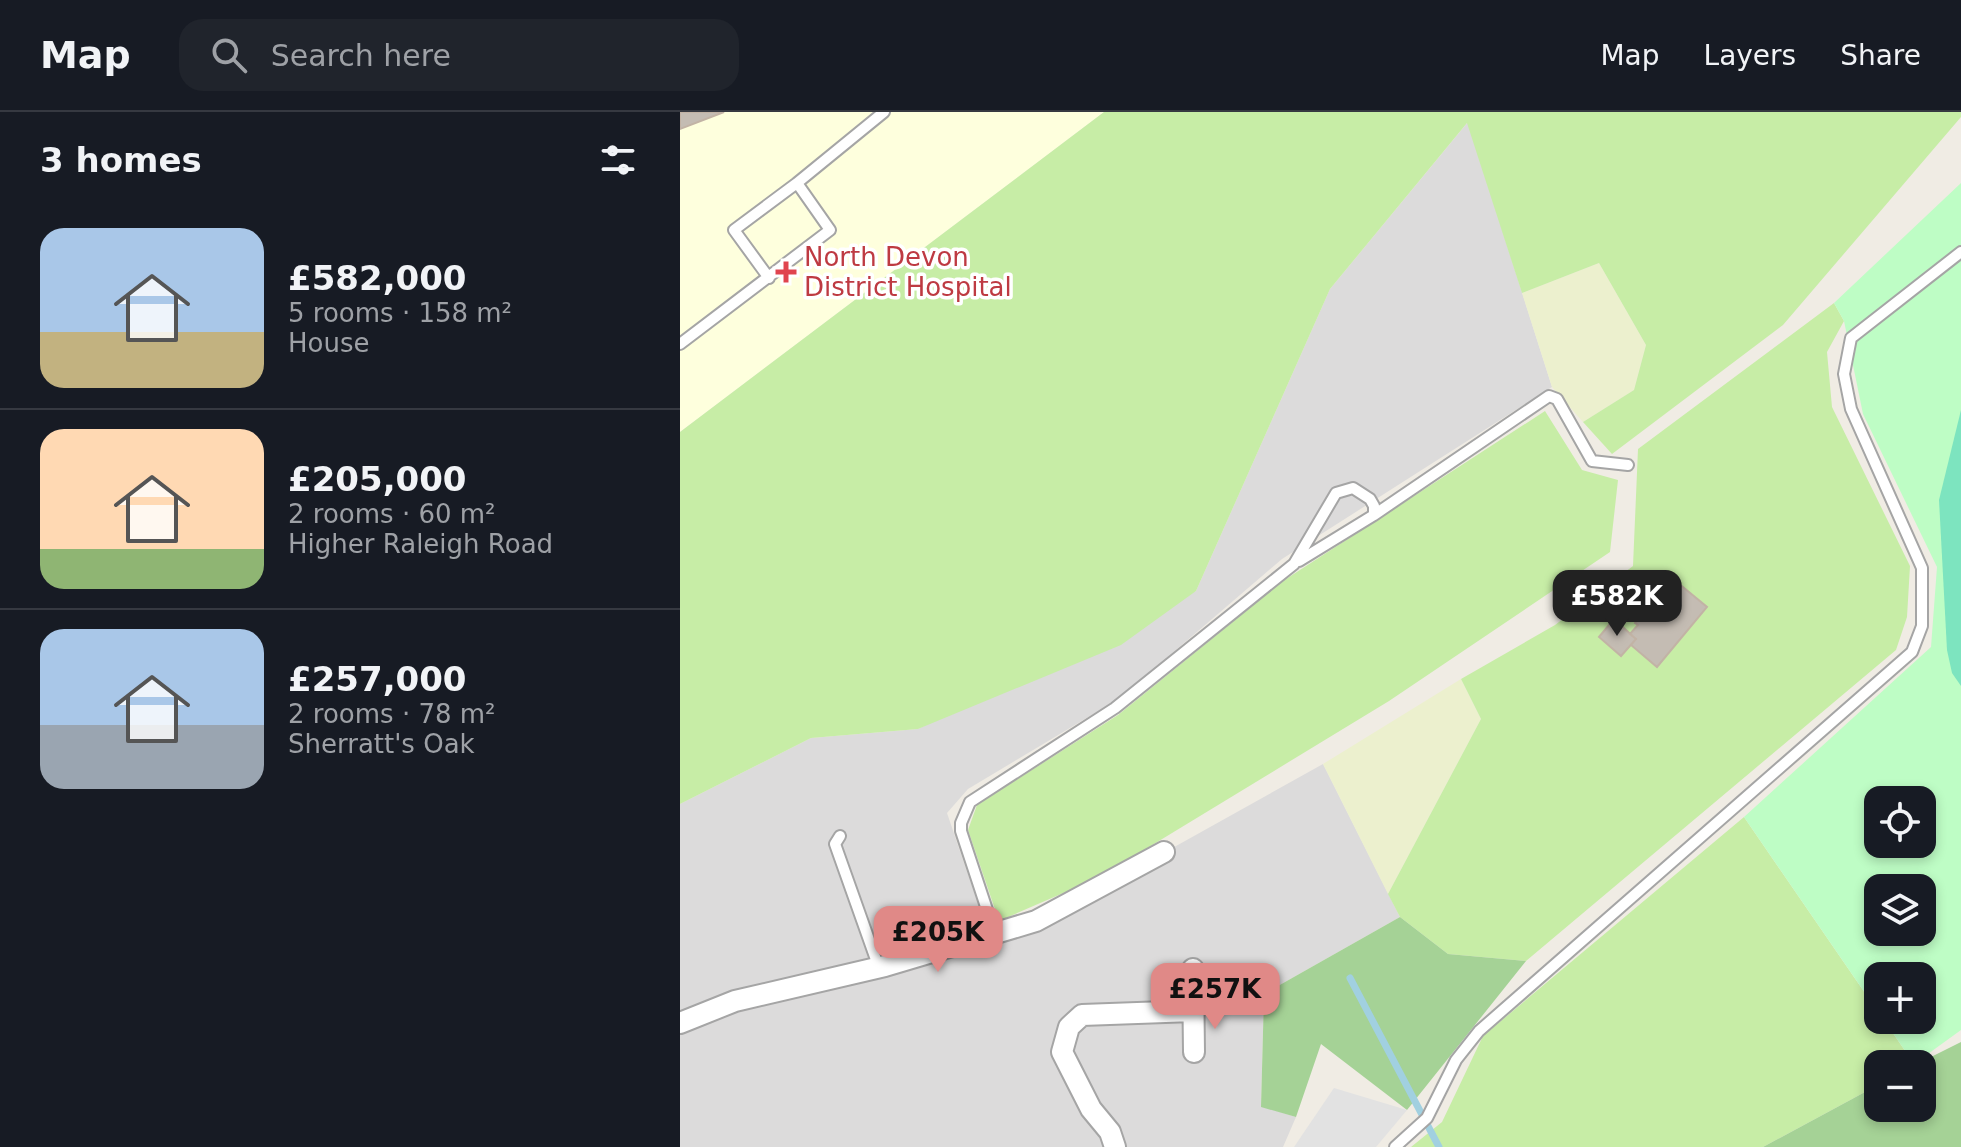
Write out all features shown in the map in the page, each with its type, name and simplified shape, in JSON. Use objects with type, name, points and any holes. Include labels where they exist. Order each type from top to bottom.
[{"type":"street","points":[[680,1023],[735,1001],[879,968],[1036,921],[1164,852]]},
{"type":"street","points":[[1193,969],[1194,1052]]},
{"type":"street","points":[[1115,1147],[1110,1132],[1091,1109],[1062,1052],[1069,1027],[1082,1015],[1193,1011]]},
{"type":"lane","points":[[769,278],[734,230],[884,112]]},
{"type":"lane","points":[[680,344],[830,230],[797,183]]},
{"type":"lane","points":[[1395,1147],[1427,1118],[1456,1060],[1479,1031],[1912,652],[1922,626],[1922,568],[1851,409],[1844,374],[1851,338],[1961,252]]},
{"type":"lane","points":[[995,934],[961,831],[970,802],[1115,708],[1294,564],[1374,515],[1549,396],[1557,399],[1592,461],[1628,465]]},
{"type":"lane","points":[[1294,564],[1336,493],[1353,488],[1362,492],[1370,499],[1374,515]]},
{"type":"lane","points":[[840,836],[835,844],[879,968]]},
{"type":"shaded area","name":"North Devon District Hospital","points":[[680,112],[1104,112],[680,432]]},
{"type":"shaded area","points":[[1468,122],[1552,387],[1282,559],[1120,698],[968,789],[947,813],[993,948],[1323,764],[1400,917],[1264,994],[1261,1106],[1296,1117],[1283,1147],[680,1147],[680,804],[811,738],[918,729],[1196,591],[1330,289]]},
{"type":"shaded area","points":[[1599,263],[1646,345],[1634,390],[1583,422],[1552,387],[1522,293]]},
{"type":"shaded area","points":[[1461,679],[1481,719],[1388,894],[1323,764]]},
{"type":"shaded area","points":[[1334,1088],[1407,1110],[1376,1147],[1294,1147]]},
{"type":"green space","points":[[1104,112],[1961,112],[1961,117],[1783,325],[1612,454],[1583,422],[1634,390],[1646,345],[1599,263],[1522,293],[1467,123],[1330,289],[1196,591],[1121,645],[918,729],[811,738],[680,804],[680,432]]},
{"type":"green space","points":[[1961,183],[1961,1030],[1933,1050],[1904,1050],[1894,1034],[1936,1034],[1936,962],[1864,962],[1864,992],[1744,817],[1931,647],[1937,567],[1863,414],[1844,321],[1834,303]]},
{"type":"green space","points":[[1834,303],[1844,321],[1827,352],[1832,407],[1910,566],[1907,617],[1896,650],[1526,961],[1448,954],[1400,917],[1388,894],[1481,719],[1461,679],[1555,625],[1633,566],[1638,449]],"holes":[[[1672,578],[1707,607],[1657,666],[1631,645],[1621,656],[1599,637],[1614,619],[1630,634],[1638,625],[1635,622]]]},
{"type":"green space","points":[[1961,410],[1961,686],[1952,673],[1947,650],[1939,500]]},
{"type":"green space","points":[[1545,411],[1582,470],[1618,480],[1610,552],[1389,701],[1098,878],[999,921],[968,830],[977,805],[1118,715],[1283,581]]},
{"type":"green space","points":[[1744,817],[1864,992],[1864,1034],[1894,1034],[1904,1050],[1864,1050],[1864,1093],[1763,1147],[1411,1147],[1442,1122],[1483,1036]]},
{"type":"green space","points":[[1400,917],[1448,954],[1526,961],[1407,1110],[1321,1044],[1296,1117],[1261,1107],[1264,994]]},
{"type":"green space","points":[[1961,1042],[1961,1147],[1763,1147],[1864,1093],[1864,1122],[1936,1122],[1936,1054]]},
{"type":"building","points":[[680,112],[724,112],[680,129]]},
{"type":"building","points":[[1672,578],[1707,607],[1657,667],[1631,645],[1636,639],[1630,634],[1638,625],[1635,623]]},
{"type":"building","points":[[1614,619],[1636,639],[1621,656],[1599,637]]},
{"type":"waterway","points":[[1350,978],[1439,1147]]},
{"type":"place","name":"North Devon District Hospital","points":[[786,272]]}]
